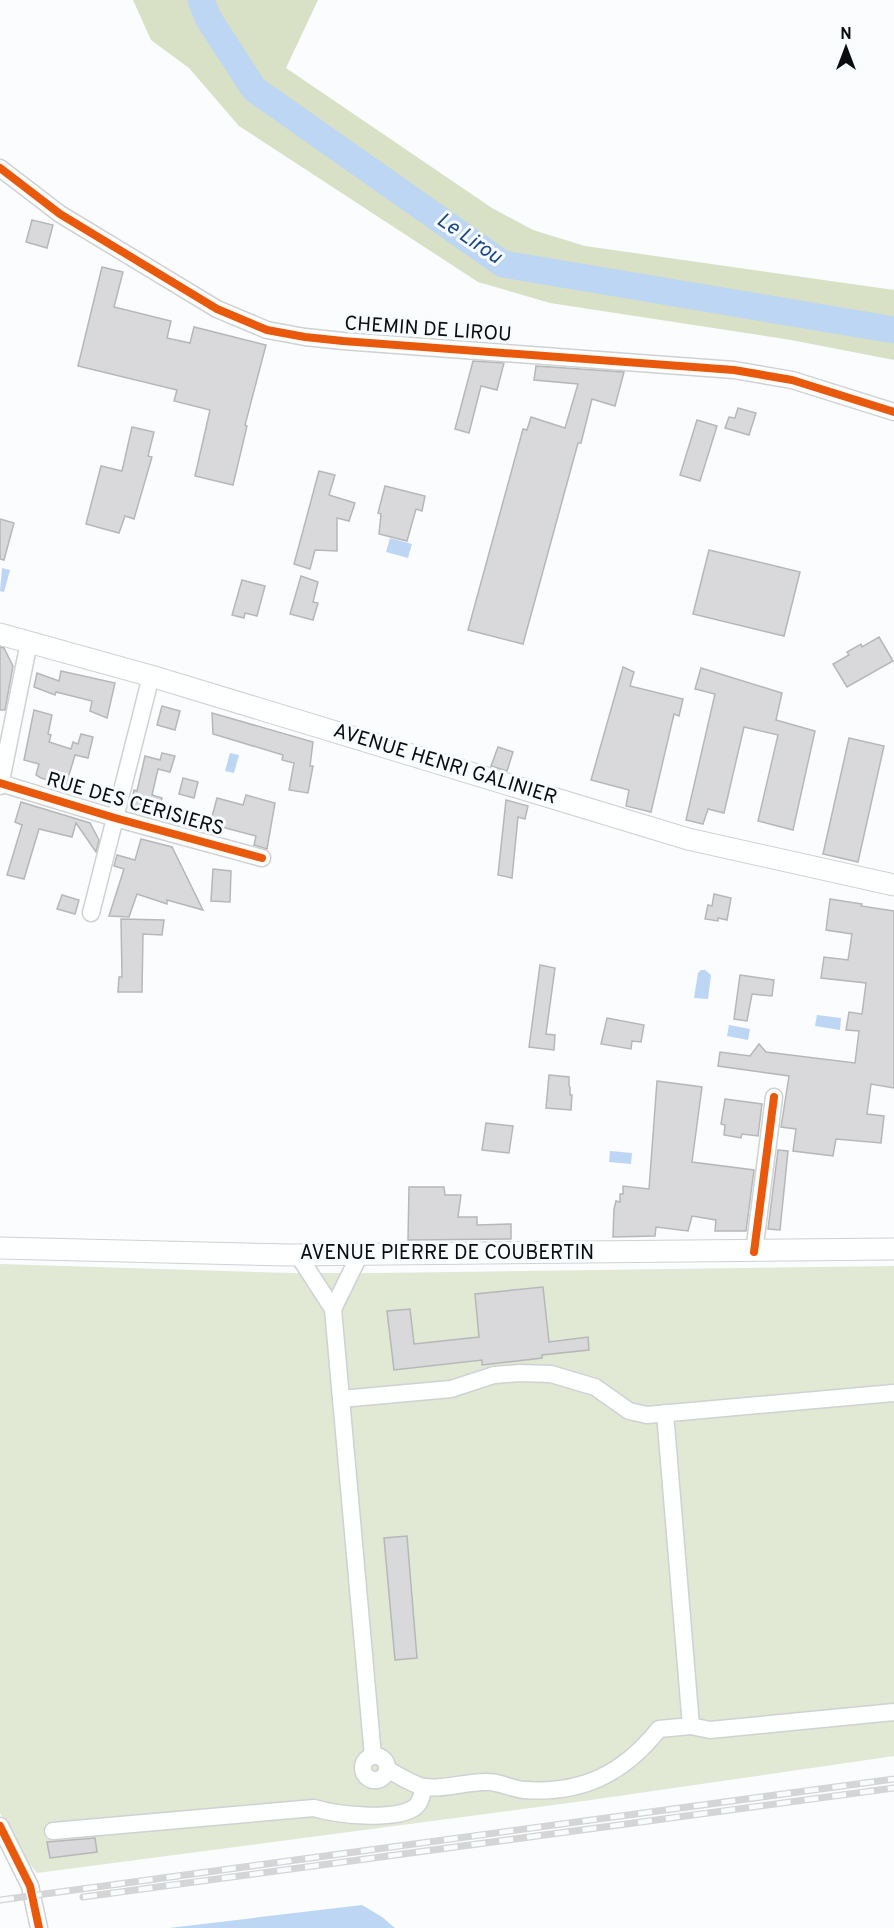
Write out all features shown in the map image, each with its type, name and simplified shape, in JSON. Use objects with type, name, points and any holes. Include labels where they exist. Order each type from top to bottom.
[{"type":"main road","name":"AVENUE HENRI GALINIER","points":[[0,634],[151,676],[688,839],[894,885]]},
{"type":"main road","name":"AVENUE PIERRE DE COUBERTIN","points":[[0,1248],[298,1255],[894,1250]]},
{"type":"street","name":"CHEMIN DE LIROU","points":[[0,168],[60,214],[136,261],[217,309],[267,330],[304,338],[734,370],[792,380],[894,412]]},
{"type":"street","points":[[0,784],[29,642]]},
{"type":"street","points":[[91,913],[151,676]]},
{"type":"street","name":"RUE DES CERISIERS","points":[[0,784],[262,858]]},
{"type":"street","points":[[753,1252],[774,1097]]},
{"type":"street","points":[[333,1309],[360,1254]]},
{"type":"street","points":[[298,1255],[333,1309],[373,1756],[364,1762],[362,1768],[366,1778],[376,1780],[381,1778],[387,1769],[424,1786],[488,1782],[522,1790],[552,1790],[587,1784],[623,1767],[645,1747],[659,1730],[691,1726],[710,1731],[894,1712]]},
{"type":"street","points":[[341,1399],[451,1389],[494,1375],[520,1373],[551,1374],[594,1387],[629,1412],[647,1415],[894,1393]]},
{"type":"street","points":[[665,1413],[691,1726]]},
{"type":"street","points":[[53,1832],[314,1808],[349,1816],[403,1812],[414,1808],[420,1802],[424,1786]]},
{"type":"street","points":[[0,1826],[30,1886],[39,1928]]},
{"type":"green space","points":[[133,0],[318,0],[286,68],[492,208],[533,230],[585,246],[894,290],[894,324],[821,312],[818,326],[894,341],[894,360],[791,340],[550,303],[478,282],[239,126],[189,68],[151,40]]},
{"type":"green space","points":[[0,1264],[290,1273],[894,1266],[894,1756],[591,1800],[37,1873],[19,1851],[0,1813]]},
{"type":"water","points":[[390,538],[412,544],[408,558],[386,552]]},
{"type":"water","points":[[2,568],[10,570],[4,592],[0,591]]},
{"type":"water","points":[[230,753],[239,755],[234,773],[225,771]]},
{"type":"water","points":[[701,970],[711,975],[708,999],[694,998],[698,973]]},
{"type":"water","points":[[817,1015],[841,1018],[840,1030],[815,1026]]},
{"type":"water","points":[[729,1025],[750,1029],[748,1040],[727,1036]]},
{"type":"water","points":[[610,1151],[632,1153],[631,1164],[609,1162]]},
{"type":"water","points":[[362,1905],[395,1928],[169,1928]]},
{"type":"building","points":[[32,220],[53,225],[47,248],[26,242]]},
{"type":"building","points":[[102,267],[123,272],[114,307],[171,321],[167,338],[190,343],[194,327],[266,345],[245,425],[247,426],[233,485],[195,476],[210,410],[174,401],[177,390],[78,366]]},
{"type":"building","points":[[473,361],[504,363],[497,390],[481,386],[469,433],[455,429]]},
{"type":"building","points":[[536,366],[624,372],[615,406],[592,399],[523,644],[468,630],[523,429],[527,430],[531,417],[565,428],[578,384],[534,380]]},
{"type":"building","points":[[738,408],[756,413],[749,435],[725,428],[729,417],[735,418]]},
{"type":"building","points":[[697,420],[717,426],[700,481],[680,475]]},
{"type":"building","points":[[132,427],[154,432],[148,456],[152,457],[134,519],[125,516],[119,533],[86,524],[101,466],[122,471]]},
{"type":"building","points":[[319,471],[335,475],[329,495],[355,503],[349,521],[337,518],[337,551],[315,550],[310,569],[294,564]]},
{"type":"building","points":[[385,486],[425,496],[422,511],[416,509],[407,541],[379,534],[381,514],[378,513]]},
{"type":"building","points":[[0,519],[14,523],[4,560],[0,559]]},
{"type":"building","points":[[709,550],[800,572],[784,636],[693,614]]},
{"type":"building","points":[[301,576],[318,582],[313,602],[318,603],[313,620],[290,614]]},
{"type":"building","points":[[242,580],[265,586],[257,616],[245,613],[244,618],[232,615]]},
{"type":"building","points":[[879,637],[893,661],[847,687],[833,664],[849,655],[847,652],[861,644],[862,647]]},
{"type":"building","points":[[0,647],[4,648],[13,666],[5,710],[0,710]]},
{"type":"building","points":[[623,667],[634,672],[630,686],[683,699],[679,716],[674,714],[651,812],[626,806],[629,790],[591,780]]},
{"type":"building","points":[[701,668],[782,693],[776,720],[815,731],[793,830],[758,821],[778,735],[744,727],[724,813],[708,809],[703,824],[686,820],[715,694],[695,689]]},
{"type":"building","points":[[61,671],[115,683],[107,718],[90,711],[92,701],[56,692],[55,695],[34,687],[37,673],[59,681]]},
{"type":"building","points":[[162,706],[180,711],[175,730],[157,725]]},
{"type":"building","points":[[34,710],[52,715],[48,734],[51,735],[49,742],[71,749],[73,742],[78,744],[81,734],[93,737],[88,758],[75,755],[66,785],[41,778],[36,775],[39,764],[24,760]]},
{"type":"building","points":[[212,713],[313,742],[310,766],[313,766],[308,793],[289,790],[294,763],[282,760],[283,755],[213,734]]},
{"type":"building","points":[[849,738],[884,746],[858,862],[823,854]]},
{"type":"building","points":[[498,747],[513,752],[507,771],[491,766]]},
{"type":"building","points":[[162,753],[175,756],[170,772],[158,769],[152,795],[162,798],[157,817],[138,812],[132,800],[134,790],[137,791],[145,756],[160,760]]},
{"type":"building","points":[[183,778],[198,782],[194,798],[179,794]]},
{"type":"building","points":[[246,795],[275,803],[267,849],[254,845],[256,836],[210,824],[217,798],[243,805]]},
{"type":"building","points":[[506,800],[528,806],[525,819],[518,817],[512,878],[498,875]]},
{"type":"building","points":[[21,802],[90,823],[99,840],[96,852],[76,823],[72,837],[39,829],[24,879],[7,875],[22,825],[15,822]]},
{"type":"building","points":[[141,839],[172,847],[203,910],[167,900],[167,904],[137,894],[129,917],[109,916],[124,869],[114,866],[117,855],[135,860]]},
{"type":"building","points":[[213,869],[231,871],[230,902],[211,901]]},
{"type":"building","points":[[714,894],[731,898],[727,920],[705,919],[708,905],[712,906]]},
{"type":"building","points":[[62,895],[79,900],[75,914],[57,909]]},
{"type":"building","points":[[830,899],[894,911],[894,1088],[871,1084],[867,1114],[884,1116],[881,1143],[836,1139],[833,1156],[793,1151],[796,1129],[781,1127],[789,1076],[718,1066],[720,1052],[750,1056],[759,1044],[766,1052],[855,1063],[859,1031],[846,1030],[849,1012],[862,1014],[866,983],[821,978],[824,957],[848,960],[852,934],[826,930]]},
{"type":"building","points":[[121,919],[164,920],[162,935],[143,934],[142,992],[118,992],[119,977],[122,977]]},
{"type":"building","points":[[540,965],[555,968],[546,1034],[555,1035],[554,1050],[529,1047]]},
{"type":"building","points":[[740,975],[774,980],[772,996],[752,994],[747,1021],[734,1019]]},
{"type":"building","points":[[607,1018],[644,1025],[641,1042],[632,1041],[631,1049],[601,1044]]},
{"type":"building","points":[[549,1075],[569,1077],[570,1095],[572,1095],[571,1110],[546,1108]]},
{"type":"building","points":[[657,1081],[702,1087],[692,1162],[754,1170],[746,1231],[715,1231],[716,1220],[692,1216],[688,1231],[656,1227],[655,1236],[613,1237],[614,1209],[616,1201],[620,1202],[623,1186],[649,1189]]},
{"type":"building","points":[[725,1099],[762,1104],[758,1136],[742,1134],[741,1138],[724,1135],[725,1125],[721,1124]]},
{"type":"building","points":[[486,1123],[513,1126],[509,1153],[482,1150]]},
{"type":"building","points":[[778,1150],[788,1151],[780,1230],[768,1229]]},
{"type":"building","points":[[409,1187],[444,1187],[445,1195],[461,1195],[458,1217],[477,1217],[477,1225],[511,1224],[511,1239],[408,1240]]},
{"type":"building","points":[[543,1287],[549,1342],[588,1337],[589,1350],[482,1365],[482,1360],[394,1370],[387,1311],[410,1309],[414,1344],[479,1337],[475,1294]]},
{"type":"building","points":[[407,1536],[417,1658],[395,1660],[384,1538]]},
{"type":"building","points":[[95,1838],[97,1852],[50,1858],[47,1842]]},
{"type":"waterway","name":"Le Lirou","points":[[201,0],[208,18],[254,89],[503,264],[894,330]]},
{"type":"railway","points":[[0,1900],[894,1779]]},
{"type":"railway","points":[[83,1897],[894,1788]]},
{"type":"cycle path","points":[[0,168],[60,214],[217,309],[267,330],[343,341],[734,370],[792,380],[894,412]]},
{"type":"cycle path","points":[[0,783],[115,818],[262,858]]},
{"type":"cycle path","points":[[754,1252],[774,1097]]},
{"type":"cycle path","points":[[0,1826],[30,1886],[39,1928]]}]
